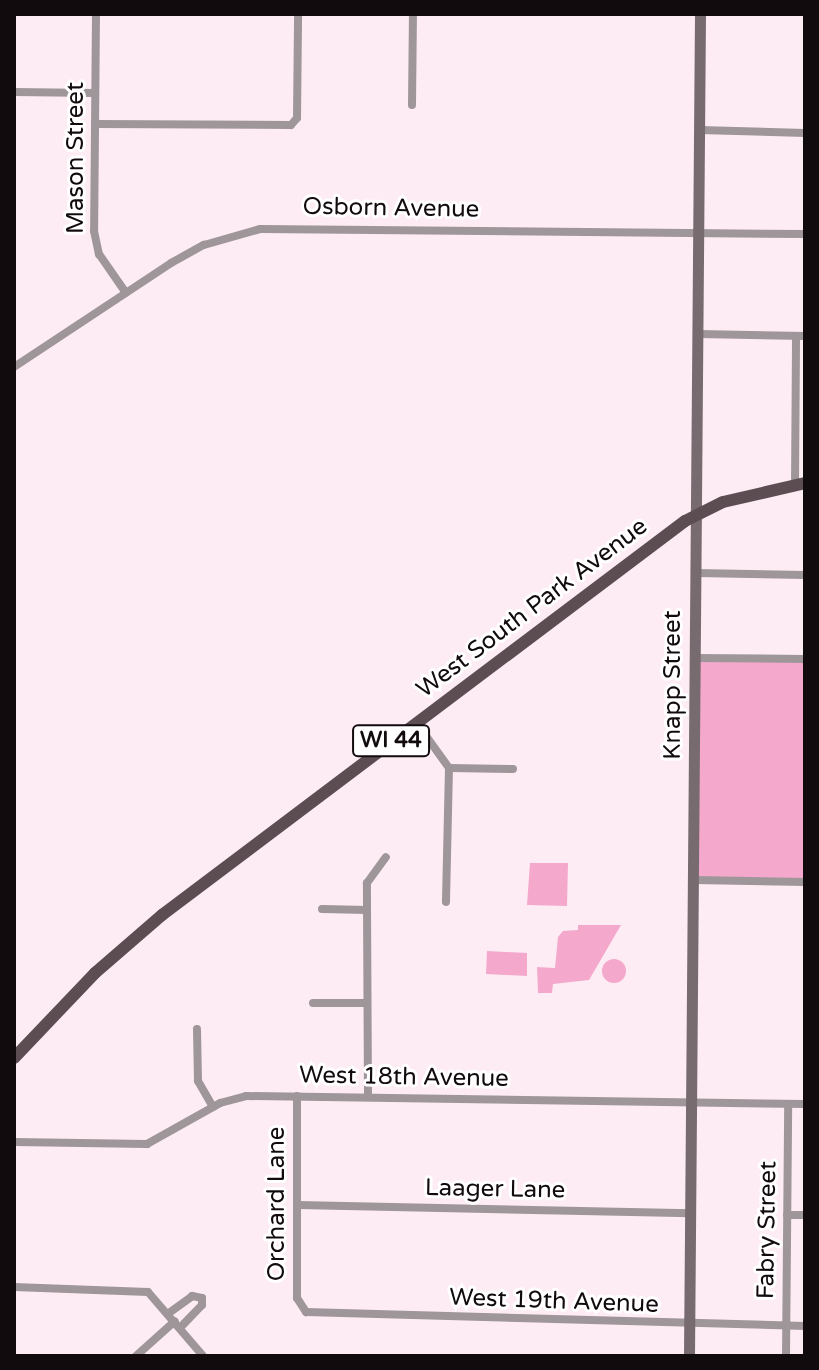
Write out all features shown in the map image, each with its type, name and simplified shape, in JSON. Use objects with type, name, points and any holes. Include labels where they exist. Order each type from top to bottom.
[{"type":"main road","name":"West South Park Avenue","points":[[14,1058],[95,973],[152,923],[696,514],[800,484]]},
{"type":"street","name":"Mason Street","points":[[96,14],[96,243],[126,293]]},
{"type":"street","points":[[95,124],[295,123],[298,14]]},
{"type":"street","points":[[412,105],[413,14]]},
{"type":"street","name":"Knapp Street","points":[[689,1356],[700,14]]},
{"type":"street","points":[[14,92],[95,93]]},
{"type":"street","points":[[699,130],[805,133]]},
{"type":"street","name":"Osborn Avenue","points":[[14,367],[204,245],[276,227],[805,234]]},
{"type":"street","points":[[698,334],[800,336],[800,484]]},
{"type":"street","points":[[696,573],[805,575]]},
{"type":"street","points":[[694,658],[805,659]]},
{"type":"street","points":[[416,722],[449,768],[446,902]]},
{"type":"street","points":[[449,768],[513,769]]},
{"type":"street","points":[[368,1096],[369,877],[386,857]]},
{"type":"street","points":[[694,880],[805,882]]},
{"type":"street","points":[[322,909],[367,910]]},
{"type":"street","points":[[313,1003],[367,1003]]},
{"type":"street","points":[[197,1029],[198,1081],[213,1107]]},
{"type":"street","name":"West 18th Avenue","points":[[14,1142],[147,1144],[237,1096],[805,1104]]},
{"type":"street","name":"Orchard Lane","points":[[297,1096],[297,1298],[303,1310]]},
{"type":"street","name":"Fabry Street","points":[[786,1356],[788,1104]]},
{"type":"street","name":"Laager Lane","points":[[298,1205],[691,1213]]},
{"type":"street","points":[[787,1215],[805,1215]]},
{"type":"street","points":[[14,1287],[142,1290],[175,1320],[203,1356]]},
{"type":"street","name":"West 19th Avenue","points":[[303,1310],[312,1314],[805,1326]]},
{"type":"street","points":[[136,1356],[175,1320]]},
{"type":"shaded area","points":[[694,658],[805,659],[805,882],[694,880]]},
{"type":"shaded area","points":[[530,863],[568,863],[567,906],[527,905]]},
{"type":"shaded area","points":[[578,925],[621,925],[589,980],[553,984],[552,993],[538,993],[537,967],[555,968],[558,937],[563,931],[578,930]]},
{"type":"shaded area","points":[[487,951],[527,953],[527,976],[486,974]]},
{"type":"shaded area","points":[[614,959],[622,963],[626,971],[622,979],[614,983],[606,979],[602,971],[606,963]]}]
